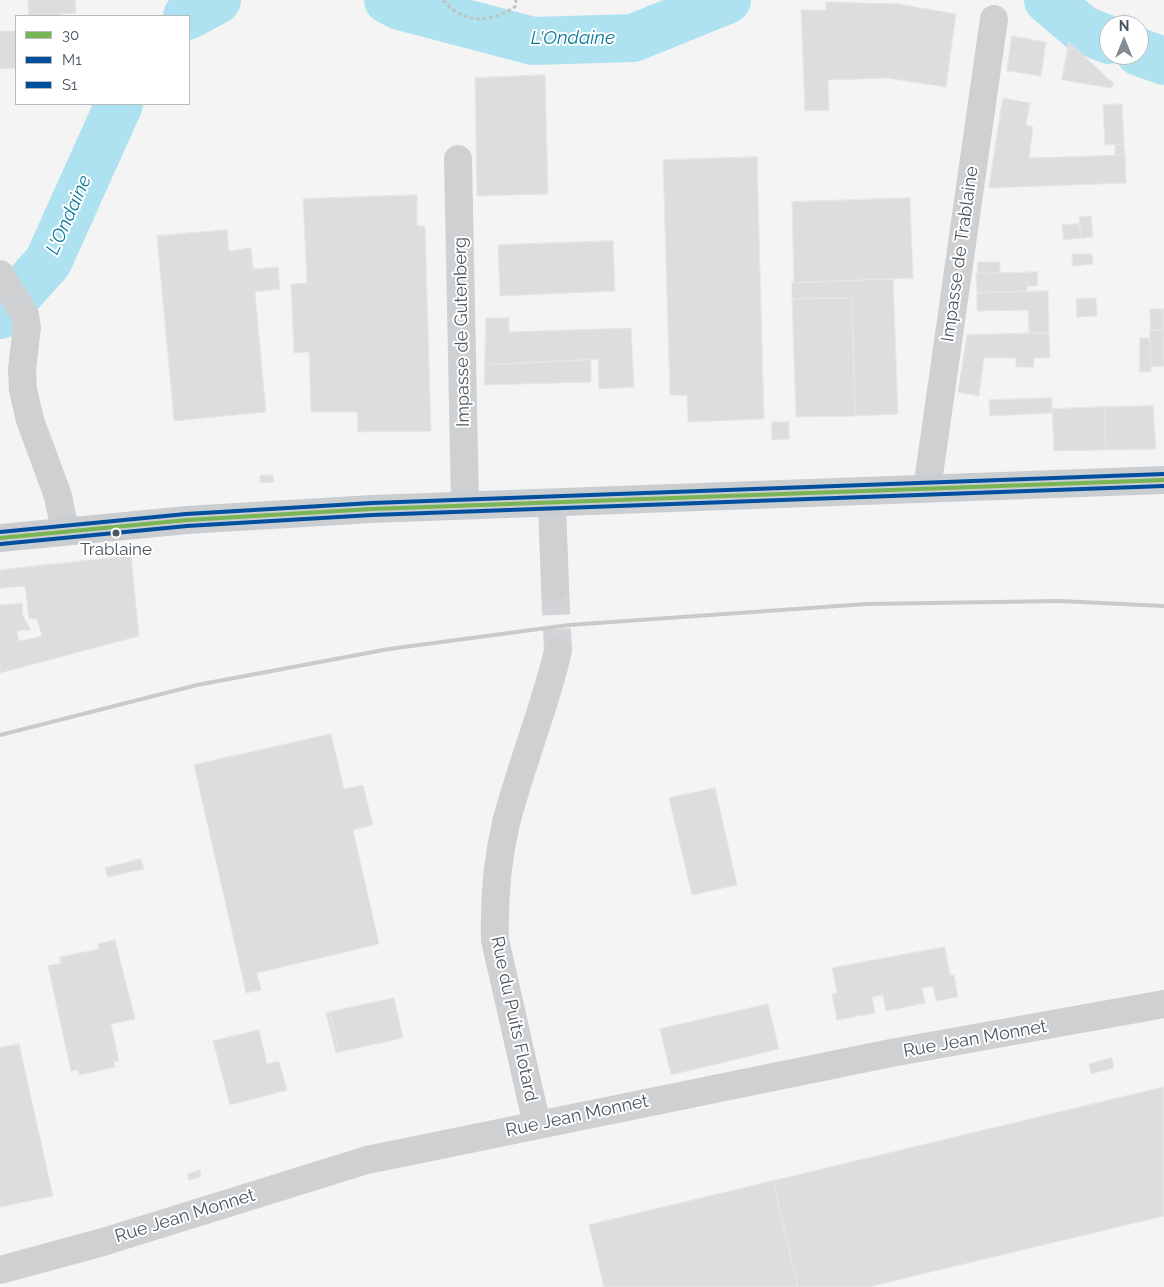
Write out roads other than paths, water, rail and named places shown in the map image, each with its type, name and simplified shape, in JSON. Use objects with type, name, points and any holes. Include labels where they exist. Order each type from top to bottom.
[{"type":"main road","points":[[0,538],[187,520],[465,505],[1164,480]]},
{"type":"street","name":"Impasse de Trablaine","points":[[928,489],[994,19]]},
{"type":"street","name":"Impasse de Gutenberg","points":[[458,159],[465,505]]},
{"type":"street","points":[[0,274],[25,315],[28,327],[22,368],[23,390],[30,420],[58,496],[65,531]]},
{"type":"street","points":[[552,503],[555,587]]},
{"type":"street","name":"Rue du Puits Flotard","points":[[537,1125],[495,940],[494,910],[506,825],[522,769],[549,688],[558,651]]},
{"type":"street","name":"Rue Jean Monnet","points":[[0,1270],[103,1242],[367,1160],[891,1053],[1164,1004]]},
{"type":"waterway","name":"L'Ondaine","points":[[189,15],[217,0]]},
{"type":"waterway","name":"L'Ondaine","points":[[388,0],[400,6],[533,41],[633,38],[727,0]]},
{"type":"waterway","name":"L'Ondaine","points":[[1048,0],[1082,29],[1099,36]]},
{"type":"waterway","name":"L'Ondaine","points":[[1149,56],[1164,61]]},
{"type":"waterway","name":"L'Ondaine","points":[[0,315],[48,262],[119,105]]},
{"type":"tunnel","points":[[555,587],[558,651]]},
{"type":"railway","points":[[0,735],[197,685],[389,649],[569,625],[866,604],[1060,601],[1164,606]]},
{"type":"place","name":"Trablaine","points":[[116,533]]}]
